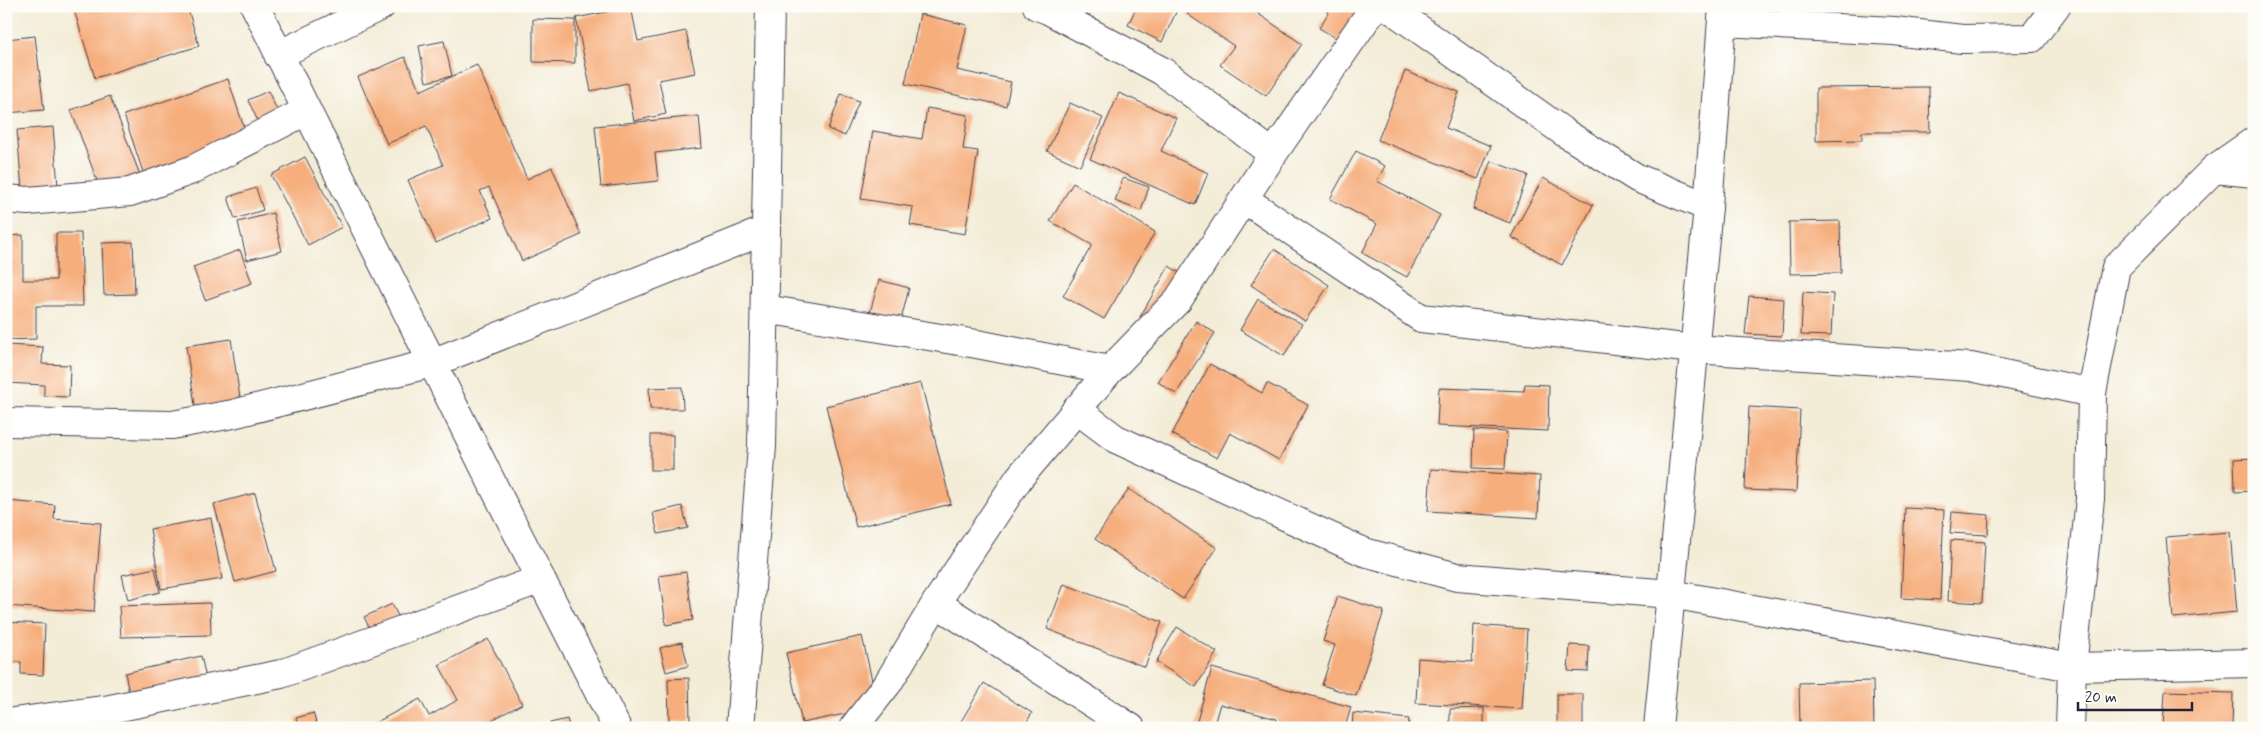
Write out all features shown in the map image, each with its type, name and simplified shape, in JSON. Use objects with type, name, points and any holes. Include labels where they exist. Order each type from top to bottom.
[{"type":"street","points":[[255,6],[432,363],[617,728]]},
{"type":"street","points":[[278,54],[381,6]]},
{"type":"street","points":[[740,728],[762,446],[770,6]]},
{"type":"street","points":[[1037,6],[1048,10],[1162,71],[1273,154]]},
{"type":"street","points":[[853,728],[888,683],[936,603],[1019,478],[1110,370],[1178,300],[1273,154],[1375,6]]},
{"type":"street","points":[[1387,6],[1565,133],[1637,178],[1708,207]]},
{"type":"street","points":[[1658,728],[1708,207],[1723,14],[1962,39],[2032,38],[2056,6]]},
{"type":"street","points":[[6,199],[28,201],[130,192],[192,170],[306,111]]},
{"type":"street","points":[[2070,728],[2072,667],[2090,499],[2092,393],[2116,267],[2214,169],[2254,141]]},
{"type":"street","points":[[2214,169],[2254,173]]},
{"type":"street","points":[[1244,199],[1421,318],[1694,349],[1970,367],[2092,393]]},
{"type":"street","points":[[6,422],[172,424],[232,414],[432,363],[766,230]]},
{"type":"street","points":[[765,309],[977,344],[1110,370]]},
{"type":"street","points":[[1076,409],[1116,438],[1364,552],[1457,577],[1671,594],[2072,667],[2254,662]]},
{"type":"street","points":[[6,724],[110,709],[281,674],[541,579]]},
{"type":"street","points":[[936,603],[1131,728]]},
{"type":"building","points":[[85,6],[187,6],[199,46],[95,78],[74,10]]},
{"type":"building","points":[[328,6],[357,6],[357,7],[330,15]]},
{"type":"building","points":[[1137,6],[1179,6],[1162,42],[1128,25]]},
{"type":"building","points":[[1193,6],[1247,6],[1302,44],[1266,96],[1220,65],[1234,46],[1187,14]]},
{"type":"building","points":[[1320,6],[1376,6],[1351,47],[1319,28],[1329,12]]},
{"type":"building","points":[[631,7],[638,41],[686,31],[695,73],[659,80],[666,114],[634,121],[627,83],[591,91],[576,18]]},
{"type":"building","points":[[920,14],[967,25],[957,70],[1011,82],[1006,106],[905,84]]},
{"type":"building","points":[[533,19],[575,20],[575,63],[533,62]]},
{"type":"building","points":[[35,36],[44,110],[6,113],[6,39]]},
{"type":"building","points":[[444,41],[452,76],[426,82],[419,46]]},
{"type":"building","points":[[405,57],[420,91],[477,65],[527,179],[552,167],[581,235],[522,261],[489,187],[480,191],[492,218],[436,243],[408,180],[443,165],[426,126],[387,144],[358,77]]},
{"type":"building","points":[[1405,71],[1459,92],[1446,128],[1491,146],[1478,179],[1378,140]]},
{"type":"building","points":[[228,79],[248,140],[144,175],[124,115]]},
{"type":"building","points":[[1929,87],[1930,132],[1862,132],[1862,140],[1816,141],[1816,88]]},
{"type":"building","points":[[268,91],[283,123],[263,132],[248,100]]},
{"type":"building","points":[[1119,93],[1176,118],[1161,151],[1208,173],[1195,205],[1090,159]]},
{"type":"building","points":[[841,94],[859,101],[845,136],[828,129]]},
{"type":"building","points":[[110,96],[140,175],[100,189],[71,110]]},
{"type":"building","points":[[1070,103],[1103,118],[1080,166],[1047,151]]},
{"type":"building","points":[[927,108],[968,115],[963,149],[978,151],[965,234],[910,225],[913,207],[861,199],[873,131],[922,139]]},
{"type":"building","points":[[699,116],[702,148],[655,153],[658,181],[601,187],[595,126]]},
{"type":"building","points":[[53,127],[59,198],[23,202],[17,130]]},
{"type":"building","points":[[1356,151],[1385,166],[1377,181],[1440,215],[1407,277],[1362,253],[1377,224],[1330,199]]},
{"type":"building","points":[[305,157],[342,227],[308,245],[271,175]]},
{"type":"building","points":[[1491,161],[1528,175],[1510,223],[1473,209]]},
{"type":"building","points":[[1123,178],[1149,187],[1141,211],[1115,201]]},
{"type":"building","points":[[1543,178],[1593,205],[1562,265],[1511,237]]},
{"type":"building","points":[[1073,183],[1155,232],[1104,319],[1063,296],[1092,245],[1050,221]]},
{"type":"building","points":[[256,188],[263,210],[235,219],[228,197]]},
{"type":"building","points":[[273,213],[282,251],[247,260],[238,222]]},
{"type":"building","points":[[1840,221],[1841,273],[1790,274],[1789,222]]},
{"type":"building","points":[[56,233],[81,233],[83,306],[36,306],[36,339],[6,340],[6,236],[23,235],[23,280],[56,280]]},
{"type":"building","points":[[133,242],[135,294],[104,295],[102,243]]},
{"type":"building","points":[[1274,249],[1329,285],[1305,321],[1251,285]]},
{"type":"building","points":[[240,250],[252,283],[205,300],[193,267]]},
{"type":"building","points":[[1169,266],[1191,280],[1162,330],[1140,317]]},
{"type":"building","points":[[879,280],[909,288],[900,324],[869,316]]},
{"type":"building","points":[[1803,292],[1833,294],[1831,336],[1801,335]]},
{"type":"building","points":[[1749,296],[1784,299],[1782,336],[1745,334]]},
{"type":"building","points":[[1258,299],[1302,324],[1284,356],[1240,330]]},
{"type":"building","points":[[1196,321],[1215,333],[1176,394],[1158,382]]},
{"type":"building","points":[[231,339],[242,411],[197,418],[186,346]]},
{"type":"building","points":[[6,345],[43,347],[42,364],[70,365],[69,397],[44,396],[44,385],[6,383]]},
{"type":"building","points":[[1210,364],[1262,393],[1267,383],[1308,405],[1279,460],[1230,433],[1217,458],[1172,434]]},
{"type":"building","points":[[921,383],[951,504],[856,527],[826,406]]},
{"type":"building","points":[[1525,384],[1549,385],[1548,431],[1437,426],[1439,388],[1524,391]]},
{"type":"building","points":[[682,387],[683,409],[650,409],[649,388]]},
{"type":"building","points":[[1749,407],[1800,410],[1796,492],[1745,490]]},
{"type":"building","points":[[1474,430],[1507,432],[1505,469],[1473,468]]},
{"type":"building","points":[[651,435],[673,435],[673,470],[651,470]]},
{"type":"building","points":[[2254,458],[2254,491],[2235,492],[2234,459]]},
{"type":"building","points":[[1431,469],[1540,476],[1538,518],[1428,511]]},
{"type":"building","points":[[1129,489],[1217,548],[1183,599],[1095,539]]},
{"type":"building","points":[[255,493],[276,571],[235,582],[214,504]]},
{"type":"building","points":[[6,501],[55,505],[54,519],[101,523],[94,612],[6,606]]},
{"type":"building","points":[[682,506],[688,528],[658,534],[653,513]]},
{"type":"building","points":[[1905,508],[1944,510],[1940,600],[1901,598]]},
{"type":"building","points":[[1952,512],[1989,515],[1988,535],[1950,533]]},
{"type":"building","points":[[211,518],[222,579],[161,589],[150,529]]},
{"type":"building","points":[[2230,532],[2237,612],[2173,618],[2166,537]]},
{"type":"building","points":[[1951,540],[1985,542],[1982,603],[1948,601]]},
{"type":"building","points":[[155,568],[160,592],[128,600],[122,575]]},
{"type":"building","points":[[686,572],[693,620],[666,625],[659,576]]},
{"type":"building","points":[[1064,584],[1162,622],[1145,667],[1047,629]]},
{"type":"building","points":[[1338,596],[1384,611],[1356,696],[1322,685],[1335,645],[1323,641]]},
{"type":"building","points":[[210,603],[211,635],[121,637],[119,606]]},
{"type":"building","points":[[392,604],[403,626],[375,639],[364,617]]},
{"type":"building","points":[[6,622],[45,624],[43,675],[21,674],[21,662],[6,662]]},
{"type":"building","points":[[1474,625],[1527,629],[1522,709],[1416,703],[1418,658],[1472,662]]},
{"type":"building","points":[[1177,627],[1217,652],[1196,687],[1156,662]]},
{"type":"building","points":[[862,636],[878,707],[802,723],[786,653]]},
{"type":"building","points":[[488,639],[522,704],[477,728],[375,728],[373,724],[420,699],[429,716],[458,700],[439,665]]},
{"type":"building","points":[[682,642],[688,666],[666,672],[660,648]]},
{"type":"building","points":[[1570,645],[1589,646],[1588,672],[1568,671]]},
{"type":"building","points":[[201,656],[209,691],[132,708],[125,673]]},
{"type":"building","points":[[1212,668],[1351,707],[1345,728],[1274,728],[1277,719],[1220,704],[1213,728],[1195,728]]},
{"type":"building","points":[[689,678],[690,721],[669,722],[668,679]]},
{"type":"building","points":[[1873,681],[1874,728],[1800,728],[1799,683]]},
{"type":"building","points":[[984,683],[1032,713],[1023,728],[957,728]]},
{"type":"building","points":[[2165,691],[2233,693],[2232,728],[2163,728]]},
{"type":"building","points":[[1557,694],[1583,694],[1583,728],[1557,728]]},
{"type":"building","points":[[1484,708],[1484,728],[1450,728],[1450,709]]},
{"type":"building","points":[[313,713],[318,728],[298,728],[296,718]]},
{"type":"building","points":[[1353,713],[1409,719],[1408,728],[1352,728]]},
{"type":"building","points":[[567,719],[570,728],[551,728],[550,723]]},
{"type":"building","points":[[505,721],[508,728],[488,728]]}]
